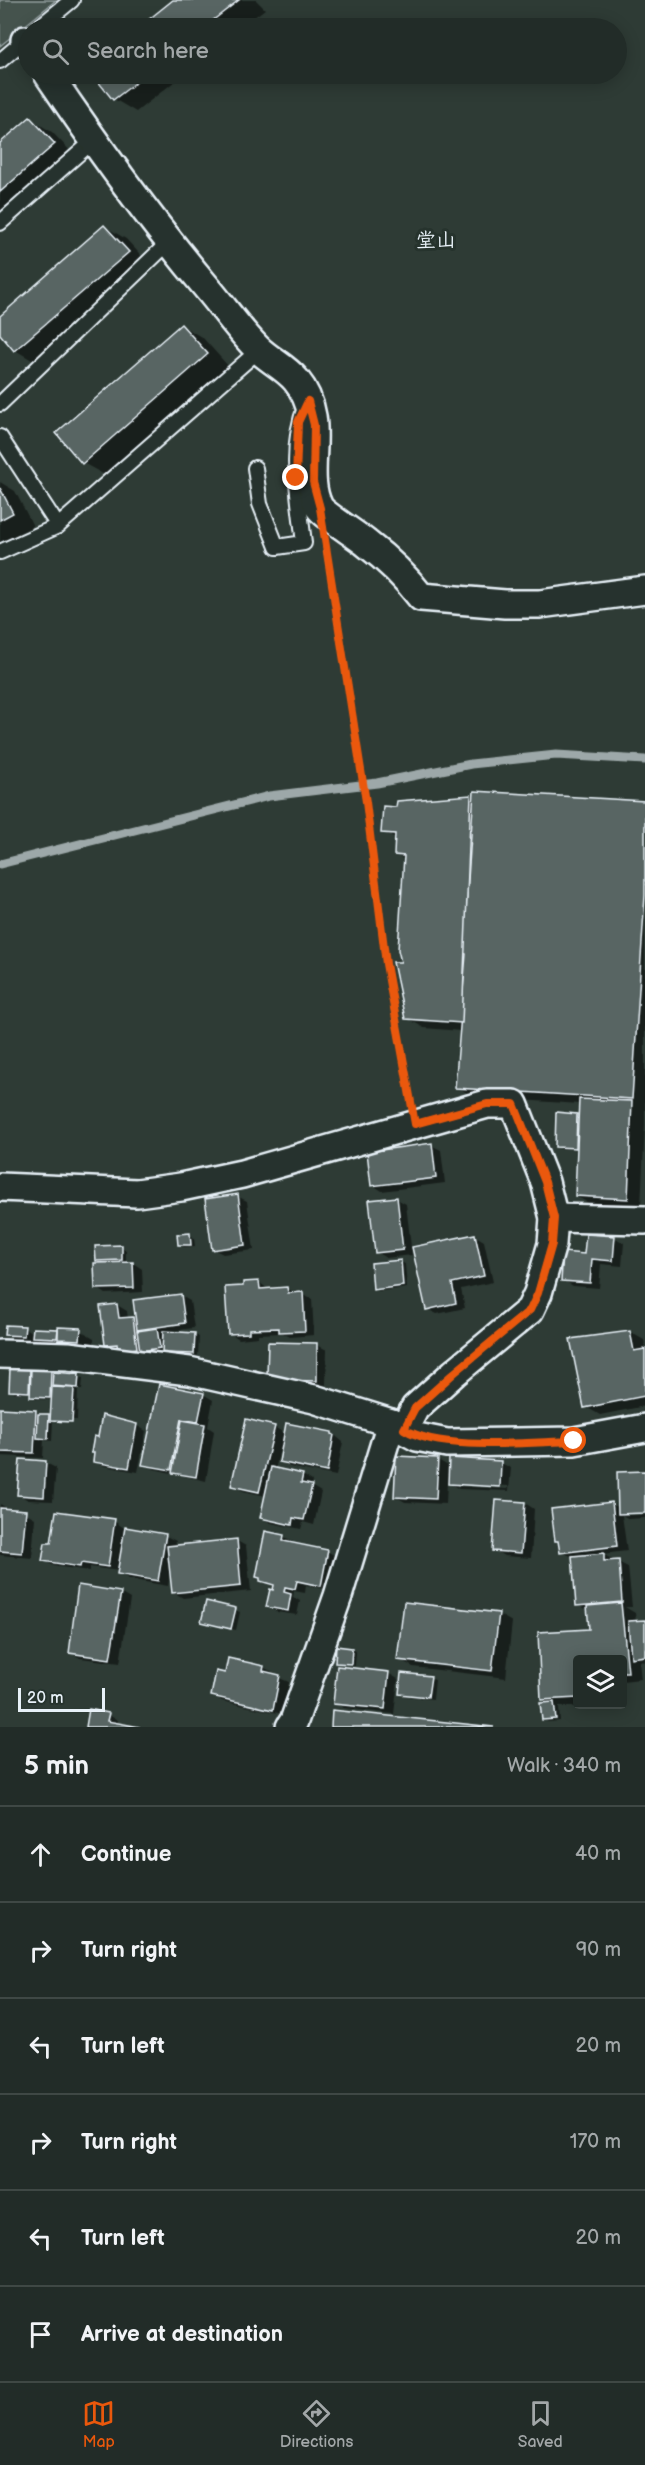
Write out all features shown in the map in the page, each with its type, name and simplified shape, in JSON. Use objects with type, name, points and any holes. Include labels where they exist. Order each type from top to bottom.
[{"type":"street","points":[[55,84],[93,141],[169,243],[258,350],[279,364],[296,380],[308,401],[314,425],[313,482],[320,508],[404,575],[421,597],[505,604],[540,604],[645,590]]},
{"type":"street","points":[[0,1187],[117,1193],[137,1193],[181,1187],[242,1174],[487,1104],[514,1104],[545,1182],[554,1218],[552,1244],[538,1293],[530,1310],[454,1373],[398,1426],[290,1727]]},
{"type":"street","points":[[554,1218],[645,1220]]},
{"type":"street","points":[[0,1354],[68,1356],[189,1371],[314,1400],[398,1426],[417,1437],[447,1443],[574,1441],[645,1428]]},
{"type":"lane","points":[[52,18],[72,0]]},
{"type":"lane","points":[[0,61],[18,47]]},
{"type":"lane","points":[[0,223],[93,141]]},
{"type":"lane","points":[[0,404],[169,243]]},
{"type":"lane","points":[[0,552],[58,526],[258,350]]},
{"type":"lane","points":[[255,468],[260,504],[277,547],[304,543],[296,478],[298,422],[308,401]]},
{"type":"lane","points":[[0,437],[58,526]]},
{"type":"path","points":[[320,508],[360,760],[386,964],[415,1124]]},
{"type":"shaded area","points":[[0,0],[56,0],[34,18],[18,18],[18,31],[0,46]]},
{"type":"building","points":[[173,0],[239,0],[216,18],[150,18]]},
{"type":"building","points":[[100,84],[134,84],[113,100]]},
{"type":"building","points":[[30,117],[55,144],[0,192],[0,143]]},
{"type":"building","points":[[104,225],[129,252],[14,351],[0,334],[0,316]]},
{"type":"building","points":[[181,324],[208,354],[82,464],[56,433]]},
{"type":"building","points":[[0,488],[13,513],[0,520]]},
{"type":"building","points":[[474,791],[645,801],[645,895],[632,1099],[455,1088],[466,954],[463,953]]},
{"type":"building","points":[[471,795],[462,1023],[405,1019],[393,962],[401,962],[398,950],[404,856],[394,855],[395,834],[381,833],[383,806],[396,807],[397,801]]},
{"type":"building","points":[[579,1099],[632,1101],[628,1199],[575,1196]]},
{"type":"building","points":[[556,1112],[577,1114],[576,1148],[555,1147]]},
{"type":"building","points":[[432,1143],[436,1178],[371,1186],[367,1152]]},
{"type":"building","points":[[238,1194],[245,1245],[212,1250],[205,1199]]},
{"type":"building","points":[[397,1197],[403,1250],[375,1253],[369,1200]]},
{"type":"building","points":[[190,1233],[191,1245],[178,1245],[177,1234]]},
{"type":"building","points":[[475,1234],[484,1276],[452,1283],[456,1303],[426,1310],[412,1247]]},
{"type":"building","points":[[586,1234],[615,1236],[613,1261],[592,1259],[590,1283],[561,1281],[563,1252],[584,1254]]},
{"type":"building","points":[[122,1245],[122,1260],[96,1261],[95,1246]]},
{"type":"building","points":[[401,1260],[403,1286],[373,1290],[371,1263]]},
{"type":"building","points":[[133,1262],[134,1288],[95,1289],[94,1263]]},
{"type":"building","points":[[259,1281],[260,1289],[287,1287],[288,1293],[303,1292],[305,1331],[279,1332],[279,1328],[249,1329],[249,1333],[228,1334],[225,1287],[243,1286],[243,1282]]},
{"type":"building","points":[[181,1294],[185,1323],[137,1330],[133,1300]]},
{"type":"building","points":[[117,1304],[119,1318],[133,1317],[137,1348],[118,1351],[117,1344],[105,1345],[100,1306]]},
{"type":"building","points":[[5,1325],[25,1326],[24,1336],[4,1335]]},
{"type":"building","points":[[58,1327],[81,1328],[80,1340],[58,1339]]},
{"type":"building","points":[[33,1328],[58,1329],[57,1338],[32,1337]]},
{"type":"building","points":[[157,1328],[160,1348],[140,1351],[137,1331]]},
{"type":"building","points":[[163,1331],[195,1333],[194,1354],[162,1353]]},
{"type":"building","points":[[630,1331],[634,1351],[645,1349],[645,1396],[584,1408],[570,1339]]},
{"type":"building","points":[[268,1342],[317,1343],[317,1381],[276,1380],[267,1376]]},
{"type":"building","points":[[10,1368],[30,1369],[29,1392],[9,1391]]},
{"type":"building","points":[[31,1369],[51,1370],[50,1398],[30,1397]]},
{"type":"building","points":[[53,1372],[79,1374],[78,1388],[52,1386]]},
{"type":"building","points":[[159,1384],[204,1393],[198,1422],[181,1419],[171,1470],[142,1465]]},
{"type":"building","points":[[52,1387],[74,1388],[72,1422],[50,1421]]},
{"type":"building","points":[[0,1408],[36,1410],[34,1453],[0,1452]]},
{"type":"building","points":[[38,1414],[49,1414],[48,1439],[37,1438]]},
{"type":"building","points":[[102,1415],[137,1424],[129,1468],[93,1462],[94,1453],[91,1453],[94,1436],[98,1437]]},
{"type":"building","points":[[246,1419],[275,1426],[259,1492],[231,1486]]},
{"type":"building","points":[[182,1420],[205,1424],[196,1477],[172,1473]]},
{"type":"building","points":[[286,1423],[332,1432],[334,1435],[327,1472],[279,1462]]},
{"type":"building","points":[[396,1456],[438,1458],[436,1499],[394,1497]]},
{"type":"building","points":[[449,1458],[501,1461],[500,1487],[448,1484]]},
{"type":"building","points":[[20,1459],[46,1461],[44,1497],[17,1495]]},
{"type":"building","points":[[271,1467],[303,1474],[301,1483],[312,1485],[304,1520],[293,1518],[292,1525],[260,1518]]},
{"type":"building","points":[[645,1471],[645,1513],[618,1514],[617,1472]]},
{"type":"building","points":[[496,1500],[525,1502],[521,1553],[492,1551]]},
{"type":"building","points":[[612,1502],[617,1546],[560,1553],[558,1541],[555,1541],[551,1509]]},
{"type":"building","points":[[0,1508],[26,1510],[22,1553],[0,1551]]},
{"type":"building","points":[[56,1511],[115,1519],[108,1567],[81,1563],[80,1567],[42,1561],[45,1543],[51,1543]]},
{"type":"building","points":[[125,1527],[166,1534],[158,1581],[117,1574]]},
{"type":"building","points":[[265,1531],[284,1535],[283,1541],[328,1550],[321,1586],[297,1581],[295,1589],[285,1587],[284,1592],[291,1594],[288,1611],[266,1607],[270,1589],[273,1590],[274,1585],[260,1581],[260,1578],[256,1577]]},
{"type":"building","points":[[237,1539],[241,1586],[172,1593],[167,1546]]},
{"type":"building","points":[[604,1553],[604,1561],[619,1560],[622,1602],[576,1606],[572,1556]]},
{"type":"building","points":[[78,1585],[121,1592],[110,1659],[69,1653]]},
{"type":"building","points":[[206,1601],[236,1608],[231,1629],[201,1622]]},
{"type":"building","points":[[404,1602],[499,1613],[492,1671],[397,1660]]},
{"type":"building","points":[[621,1603],[626,1655],[573,1655],[573,1698],[541,1700],[538,1632],[589,1629],[587,1606]]},
{"type":"building","points":[[645,1620],[645,1656],[631,1658],[628,1621]]},
{"type":"building","points":[[336,1646],[352,1648],[351,1664],[335,1663]]},
{"type":"building","points":[[228,1658],[264,1666],[263,1671],[280,1675],[273,1710],[211,1696],[216,1671],[225,1673]]},
{"type":"building","points":[[337,1666],[389,1672],[385,1709],[333,1704]]},
{"type":"building","points":[[401,1673],[431,1676],[428,1697],[399,1694]]},
{"type":"building","points":[[554,1702],[556,1719],[542,1720],[540,1703]]},
{"type":"building","points":[[89,1709],[109,1713],[107,1721],[140,1727],[86,1727]]},
{"type":"building","points":[[332,1710],[494,1727],[331,1727]]},
{"type":"waterway","points":[[0,864],[269,796],[377,783],[471,764],[556,755],[645,760]]},
{"type":"district","name":"堂山","points":[[436,241]]},
{"type":"route","points":[[296,478],[298,422],[308,401],[314,425],[313,482],[320,508],[360,760],[386,964],[415,1124],[487,1104],[514,1104],[545,1182],[554,1218],[552,1244],[538,1293],[530,1310],[415,1408],[404,1429],[417,1437],[447,1443],[574,1441]]}]
